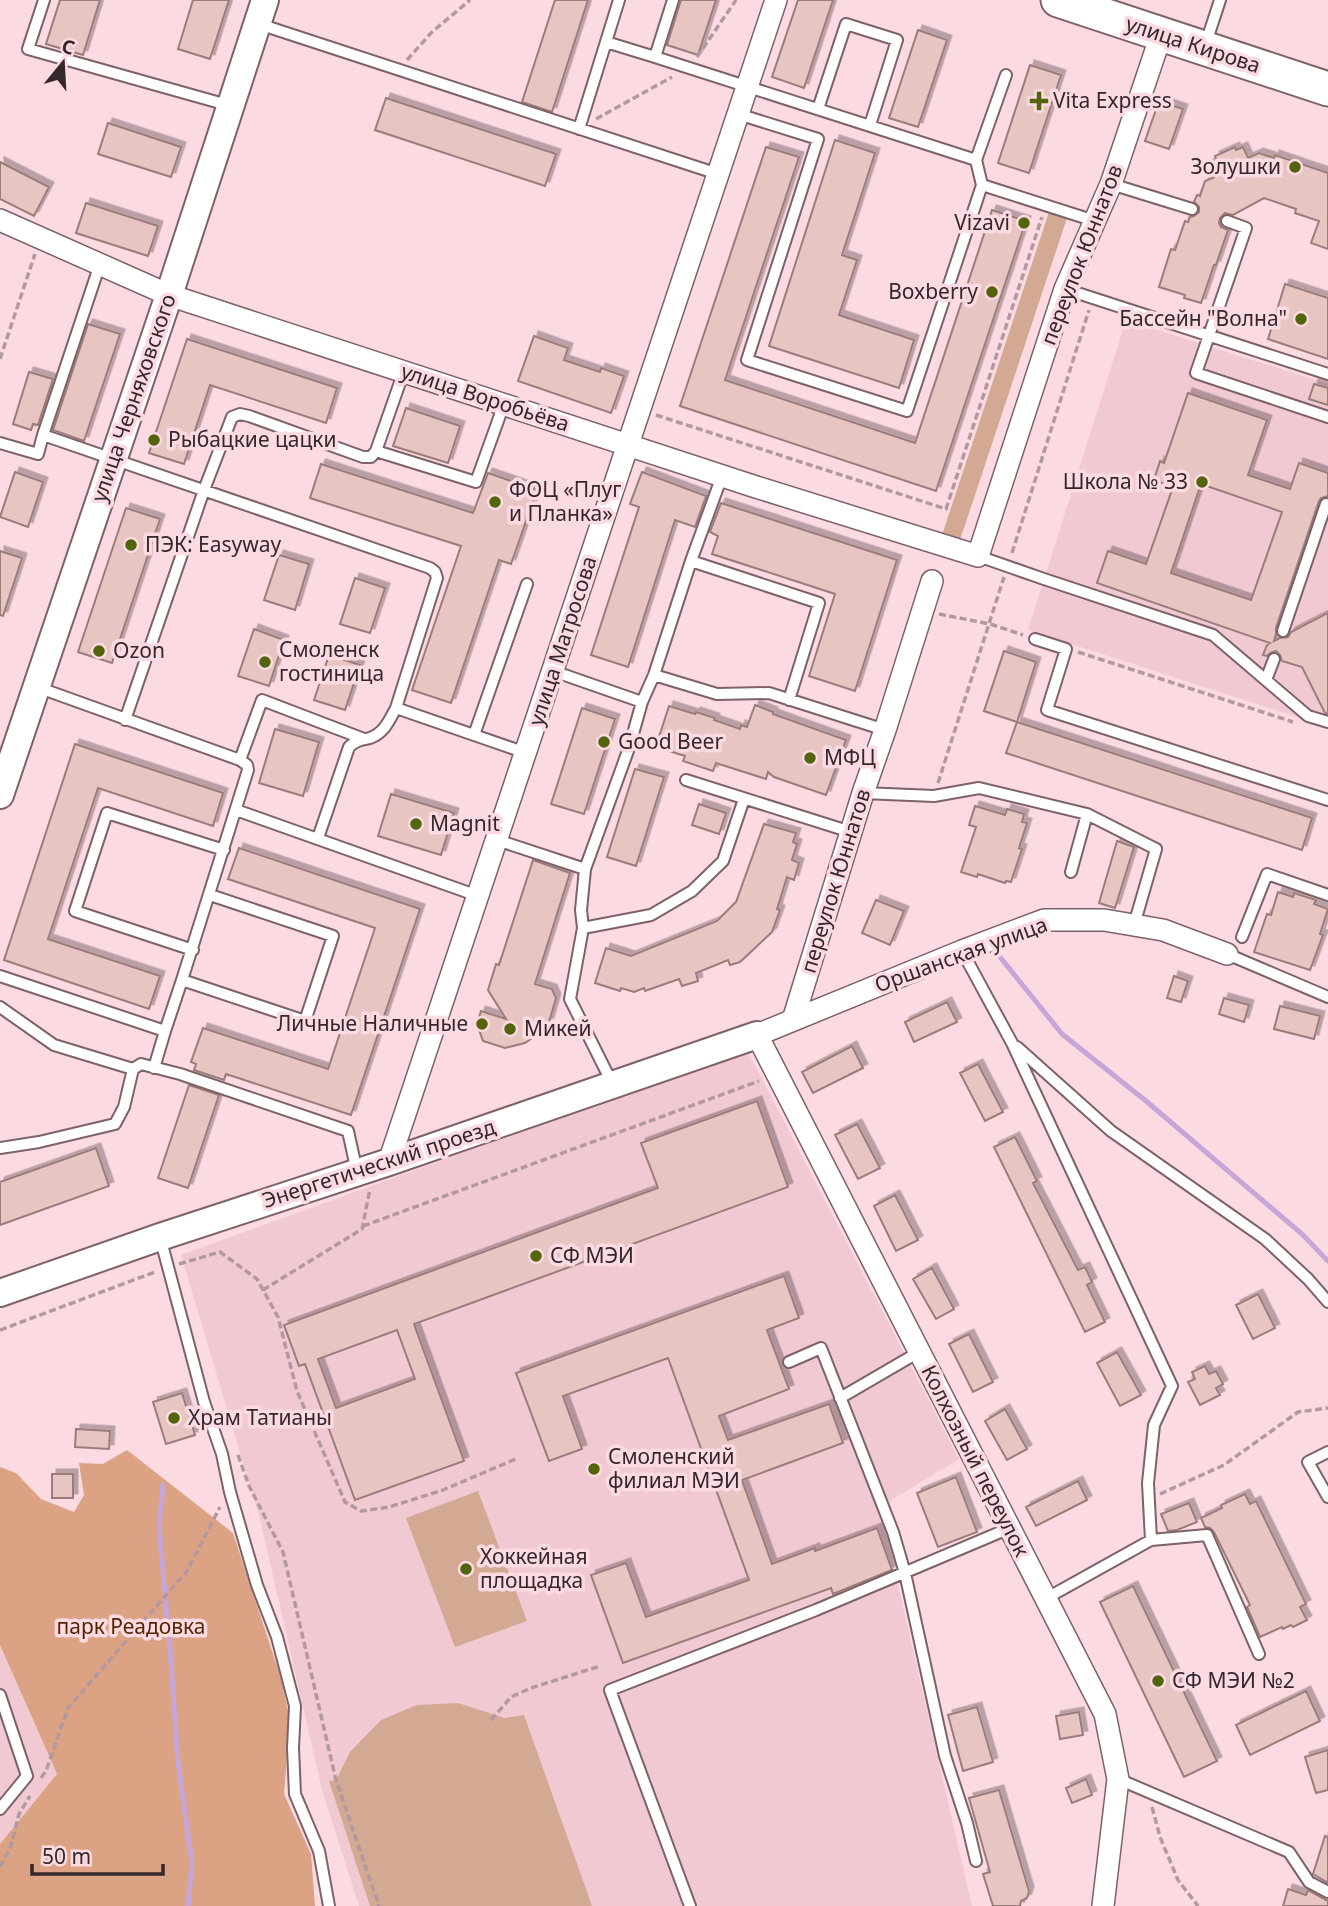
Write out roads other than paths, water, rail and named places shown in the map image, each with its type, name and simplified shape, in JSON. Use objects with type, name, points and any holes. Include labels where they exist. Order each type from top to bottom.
[{"type":"main road","name":"улица Кирова","points":[[1064,1],[1328,89]]},
{"type":"street","name":"улица Матросова","points":[[373,1167],[478,896],[776,0]]},
{"type":"street","name":"улица Черняховского","points":[[0,795],[169,295],[261,12]]},
{"type":"street","name":"переулок Юннатов","points":[[978,555],[1065,289],[1111,184],[1161,35]]},
{"type":"street","name":"улица Воробьёва","points":[[0,220],[169,295],[722,476],[978,555]]},
{"type":"street","name":"переулок Юннатов","points":[[793,1020],[932,581]]},
{"type":"street","name":"Оршанская улица","points":[[757,1035],[1044,920],[1104,920],[1163,930],[1227,954]]},
{"type":"street","name":"Энергетический проезд","points":[[0,1293],[757,1035]]},
{"type":"street","name":"Колхозный переулок","points":[[757,1035],[1105,1714],[1118,1779],[1103,1906]]},
{"type":"lane","points":[[44,0],[28,49],[230,106]]},
{"type":"lane","points":[[579,129],[619,0]]},
{"type":"lane","points":[[655,57],[673,0]]},
{"type":"lane","points":[[1205,48],[1220,0]]},
{"type":"lane","points":[[261,12],[399,69],[719,174]]},
{"type":"lane","points":[[818,109],[846,24],[897,40],[870,125]]},
{"type":"lane","points":[[606,42],[976,160]]},
{"type":"lane","points":[[738,114],[818,139],[747,360],[907,411],[982,185],[976,160],[1006,75]]},
{"type":"lane","points":[[1111,184],[1192,209]]},
{"type":"lane","points":[[982,185],[1095,221]]},
{"type":"lane","points":[[1227,221],[1246,228],[1196,373],[1328,417]]},
{"type":"lane","points":[[0,443],[37,454],[100,264]]},
{"type":"lane","points":[[1065,289],[1328,374]]},
{"type":"lane","points":[[125,720],[232,417],[240,414],[363,457],[371,457],[376,451],[404,371]]},
{"type":"lane","points":[[376,451],[476,482],[504,404]]},
{"type":"lane","points":[[43,435],[430,568],[435,572],[437,578],[396,708],[386,728],[373,737],[354,741],[349,747],[318,838]]},
{"type":"lane","points":[[613,1085],[570,999],[583,928],[581,910],[585,869],[722,476]]},
{"type":"lane","points":[[1283,631],[1326,504]]},
{"type":"lane","points":[[978,555],[1213,635],[1308,716],[1328,722]]},
{"type":"lane","points":[[691,561],[819,603],[789,700]]},
{"type":"lane","points":[[474,735],[527,584]]},
{"type":"lane","points":[[1035,639],[1066,649],[1047,710],[1328,800]]},
{"type":"lane","points":[[1266,680],[1274,659]]},
{"type":"lane","points":[[554,671],[642,702]]},
{"type":"lane","points":[[654,675],[718,694],[769,694],[885,730]]},
{"type":"lane","points":[[37,687],[240,760],[247,765],[248,770],[224,850],[154,1068]]},
{"type":"lane","points":[[240,760],[262,700],[363,739]]},
{"type":"lane","points":[[396,708],[526,753]]},
{"type":"lane","points":[[686,780],[851,832]]},
{"type":"lane","points":[[863,793],[934,796],[979,788],[1087,814],[1156,849],[1134,925]]},
{"type":"lane","points":[[583,928],[651,915],[692,891],[723,861],[744,799]]},
{"type":"lane","points":[[236,810],[478,896]]},
{"type":"lane","points":[[192,950],[75,911],[107,813],[224,850]]},
{"type":"lane","points":[[1071,872],[1087,814]]},
{"type":"lane","points":[[497,840],[585,869]]},
{"type":"lane","points":[[1242,937],[1268,874],[1328,895]]},
{"type":"lane","points":[[182,980],[305,1021],[334,936],[210,895]]},
{"type":"lane","points":[[962,951],[1012,1043],[1172,1386],[1154,1425],[1148,1483],[1151,1540]]},
{"type":"lane","name":"Оршанская улица","points":[[1227,954],[1328,996]]},
{"type":"lane","points":[[0,975],[165,1031]]},
{"type":"lane","points":[[0,1007],[54,1045],[133,1069]]},
{"type":"lane","points":[[1012,1043],[1111,1131],[1265,1239],[1308,1279],[1328,1302]]},
{"type":"lane","points":[[0,1148],[115,1124],[124,1107],[133,1069],[141,1064],[180,1074],[348,1131],[373,1167]]},
{"type":"lane","points":[[160,1237],[204,1402],[222,1454],[257,1585],[277,1637],[295,1706],[295,1794],[318,1851],[329,1906]]},
{"type":"lane","points":[[789,1362],[821,1348],[888,1520],[905,1573],[934,1711],[945,1756],[967,1823],[975,1861]]},
{"type":"lane","points":[[840,1398],[919,1352]]},
{"type":"lane","points":[[1328,1452],[1308,1462],[1328,1497]]},
{"type":"lane","points":[[690,1906],[610,1690],[816,1610],[1010,1528]]},
{"type":"lane","points":[[1045,1599],[1151,1540],[1207,1535],[1259,1654]]},
{"type":"lane","points":[[0,1695],[27,1776],[0,1809]]},
{"type":"lane","points":[[1118,1779],[1289,1852],[1309,1882],[1328,1892]]},
{"type":"waterway","points":[[1000,957],[1062,1034],[1146,1101],[1302,1234],[1328,1261]]},
{"type":"waterway","points":[[163,1485],[159,1527],[178,1762],[192,1864],[188,1906]]},
{"type":"place","name":"Vita Express","points":[[1039,101]]},
{"type":"place","name":"Золушки","points":[[1295,167]]},
{"type":"place","name":"Vizavi","points":[[1024,223]]},
{"type":"place","name":"Boxberry","points":[[992,292]]},
{"type":"place","name":"Бассейн \"Волна\"","points":[[1301,319]]},
{"type":"place","name":"Рыбацкие цацки","points":[[154,440]]},
{"type":"place","name":"Школа № 33","points":[[1202,482]]},
{"type":"place","name":"ФОЦ «Плуг и Планка»","points":[[495,502]]},
{"type":"place","name":"ПЭК: Easyway","points":[[131,545]]},
{"type":"place","name":"Ozon","points":[[99,651]]},
{"type":"place","name":"Смоленск гостиница","points":[[265,662]]},
{"type":"place","name":"Good Beer","points":[[604,742]]},
{"type":"place","name":"МФЦ","points":[[810,758]]},
{"type":"place","name":"Magnit","points":[[416,824]]},
{"type":"place","name":"Личные Наличные","points":[[482,1024]]},
{"type":"place","name":"Микей","points":[[510,1029]]},
{"type":"place","name":"СФ МЭИ","points":[[536,1256]]},
{"type":"place","name":"Храм Татианы","points":[[174,1418]]},
{"type":"place","name":"Смоленский филиал МЭИ","points":[[594,1469]]},
{"type":"place","name":"Хоккейная площадка","points":[[466,1569]]},
{"type":"place","name":"СФ МЭИ №2","points":[[1158,1681]]},
{"type":"park label","name":"парк Реадовка","points":[[131,1627]]}]
